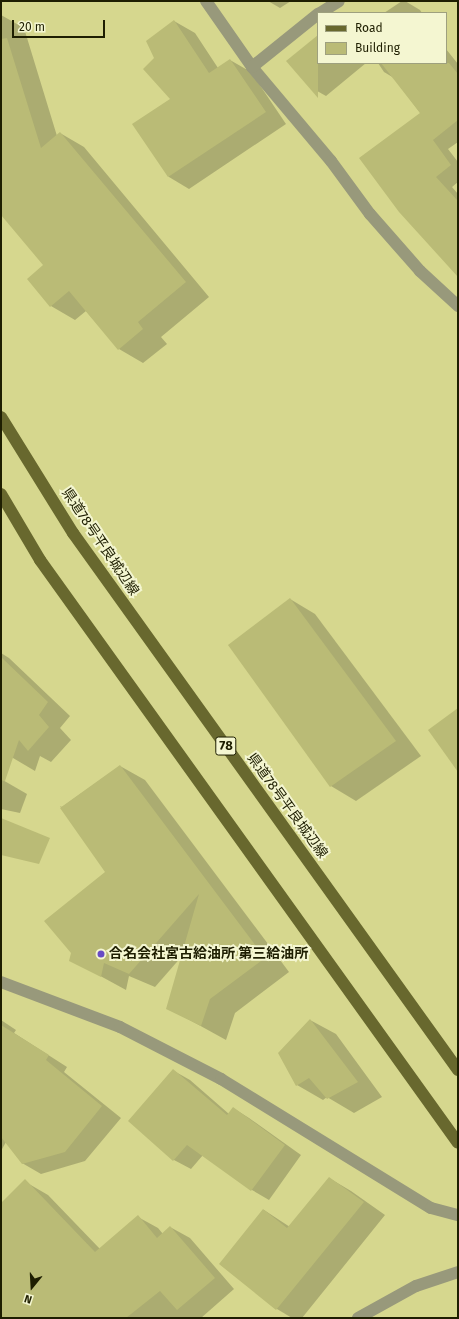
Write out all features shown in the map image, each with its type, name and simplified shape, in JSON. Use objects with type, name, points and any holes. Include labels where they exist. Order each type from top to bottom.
[{"type":"main road","name":"県道78号平良城辺線","points":[[1,417],[73,533],[458,1070]]},
{"type":"main road","points":[[1,494],[40,560],[458,1143]]},
{"type":"street","points":[[206,1],[252,67],[331,161],[370,214],[420,271],[458,306]]},
{"type":"street","points":[[322,12],[339,1]]},
{"type":"street","points":[[252,67],[317,16]]},
{"type":"street","points":[[1,982],[120,1027],[221,1080],[431,1208],[458,1215]]},
{"type":"street","points":[[358,1318],[416,1286],[458,1272]]},
{"type":"building","points":[[174,20],[209,73],[230,59],[266,112],[168,177],[132,124],[170,99],[143,69],[154,58],[146,41]]},
{"type":"building","points":[[317,36],[318,98],[286,61]]},
{"type":"building","points":[[7,38],[41,148],[60,132],[186,282],[138,322],[143,329],[118,350],[69,291],[50,307],[27,279],[43,265],[1,215],[1,39]]},
{"type":"building","points":[[449,63],[458,74],[458,120],[433,140],[451,165],[436,177],[458,201],[458,277],[399,212],[359,158],[420,113],[382,64]]},
{"type":"building","points":[[290,598],[396,741],[330,787],[228,645]]},
{"type":"building","points":[[1,657],[48,702],[39,715],[49,727],[28,751],[19,740],[5,781],[1,780]]},
{"type":"building","points":[[458,708],[458,772],[428,730]]},
{"type":"building","points":[[120,765],[265,958],[210,999],[201,1026],[166,1009],[199,894],[129,974],[104,963],[101,977],[69,961],[71,953],[44,921],[105,872],[60,808]]},
{"type":"building","points":[[1,818],[50,838],[39,864],[1,855]]},
{"type":"building","points":[[310,1019],[358,1082],[327,1099],[309,1078],[296,1086],[278,1053]]},
{"type":"building","points":[[1,1025],[49,1055],[46,1060],[102,1106],[65,1152],[22,1164],[1,1137]]},
{"type":"building","points":[[173,1069],[227,1115],[233,1107],[285,1145],[251,1191],[187,1145],[173,1161],[128,1121]]},
{"type":"building","points":[[329,1177],[364,1202],[276,1310],[219,1264],[263,1209],[287,1228]]},
{"type":"building","points":[[25,1179],[95,1252],[138,1215],[157,1238],[170,1226],[215,1278],[177,1310],[160,1291],[126,1318],[1,1318],[1,1203]]},
{"type":"place","name":"合名会社宮古給油所 第三給油所","points":[[101,954]]}]
